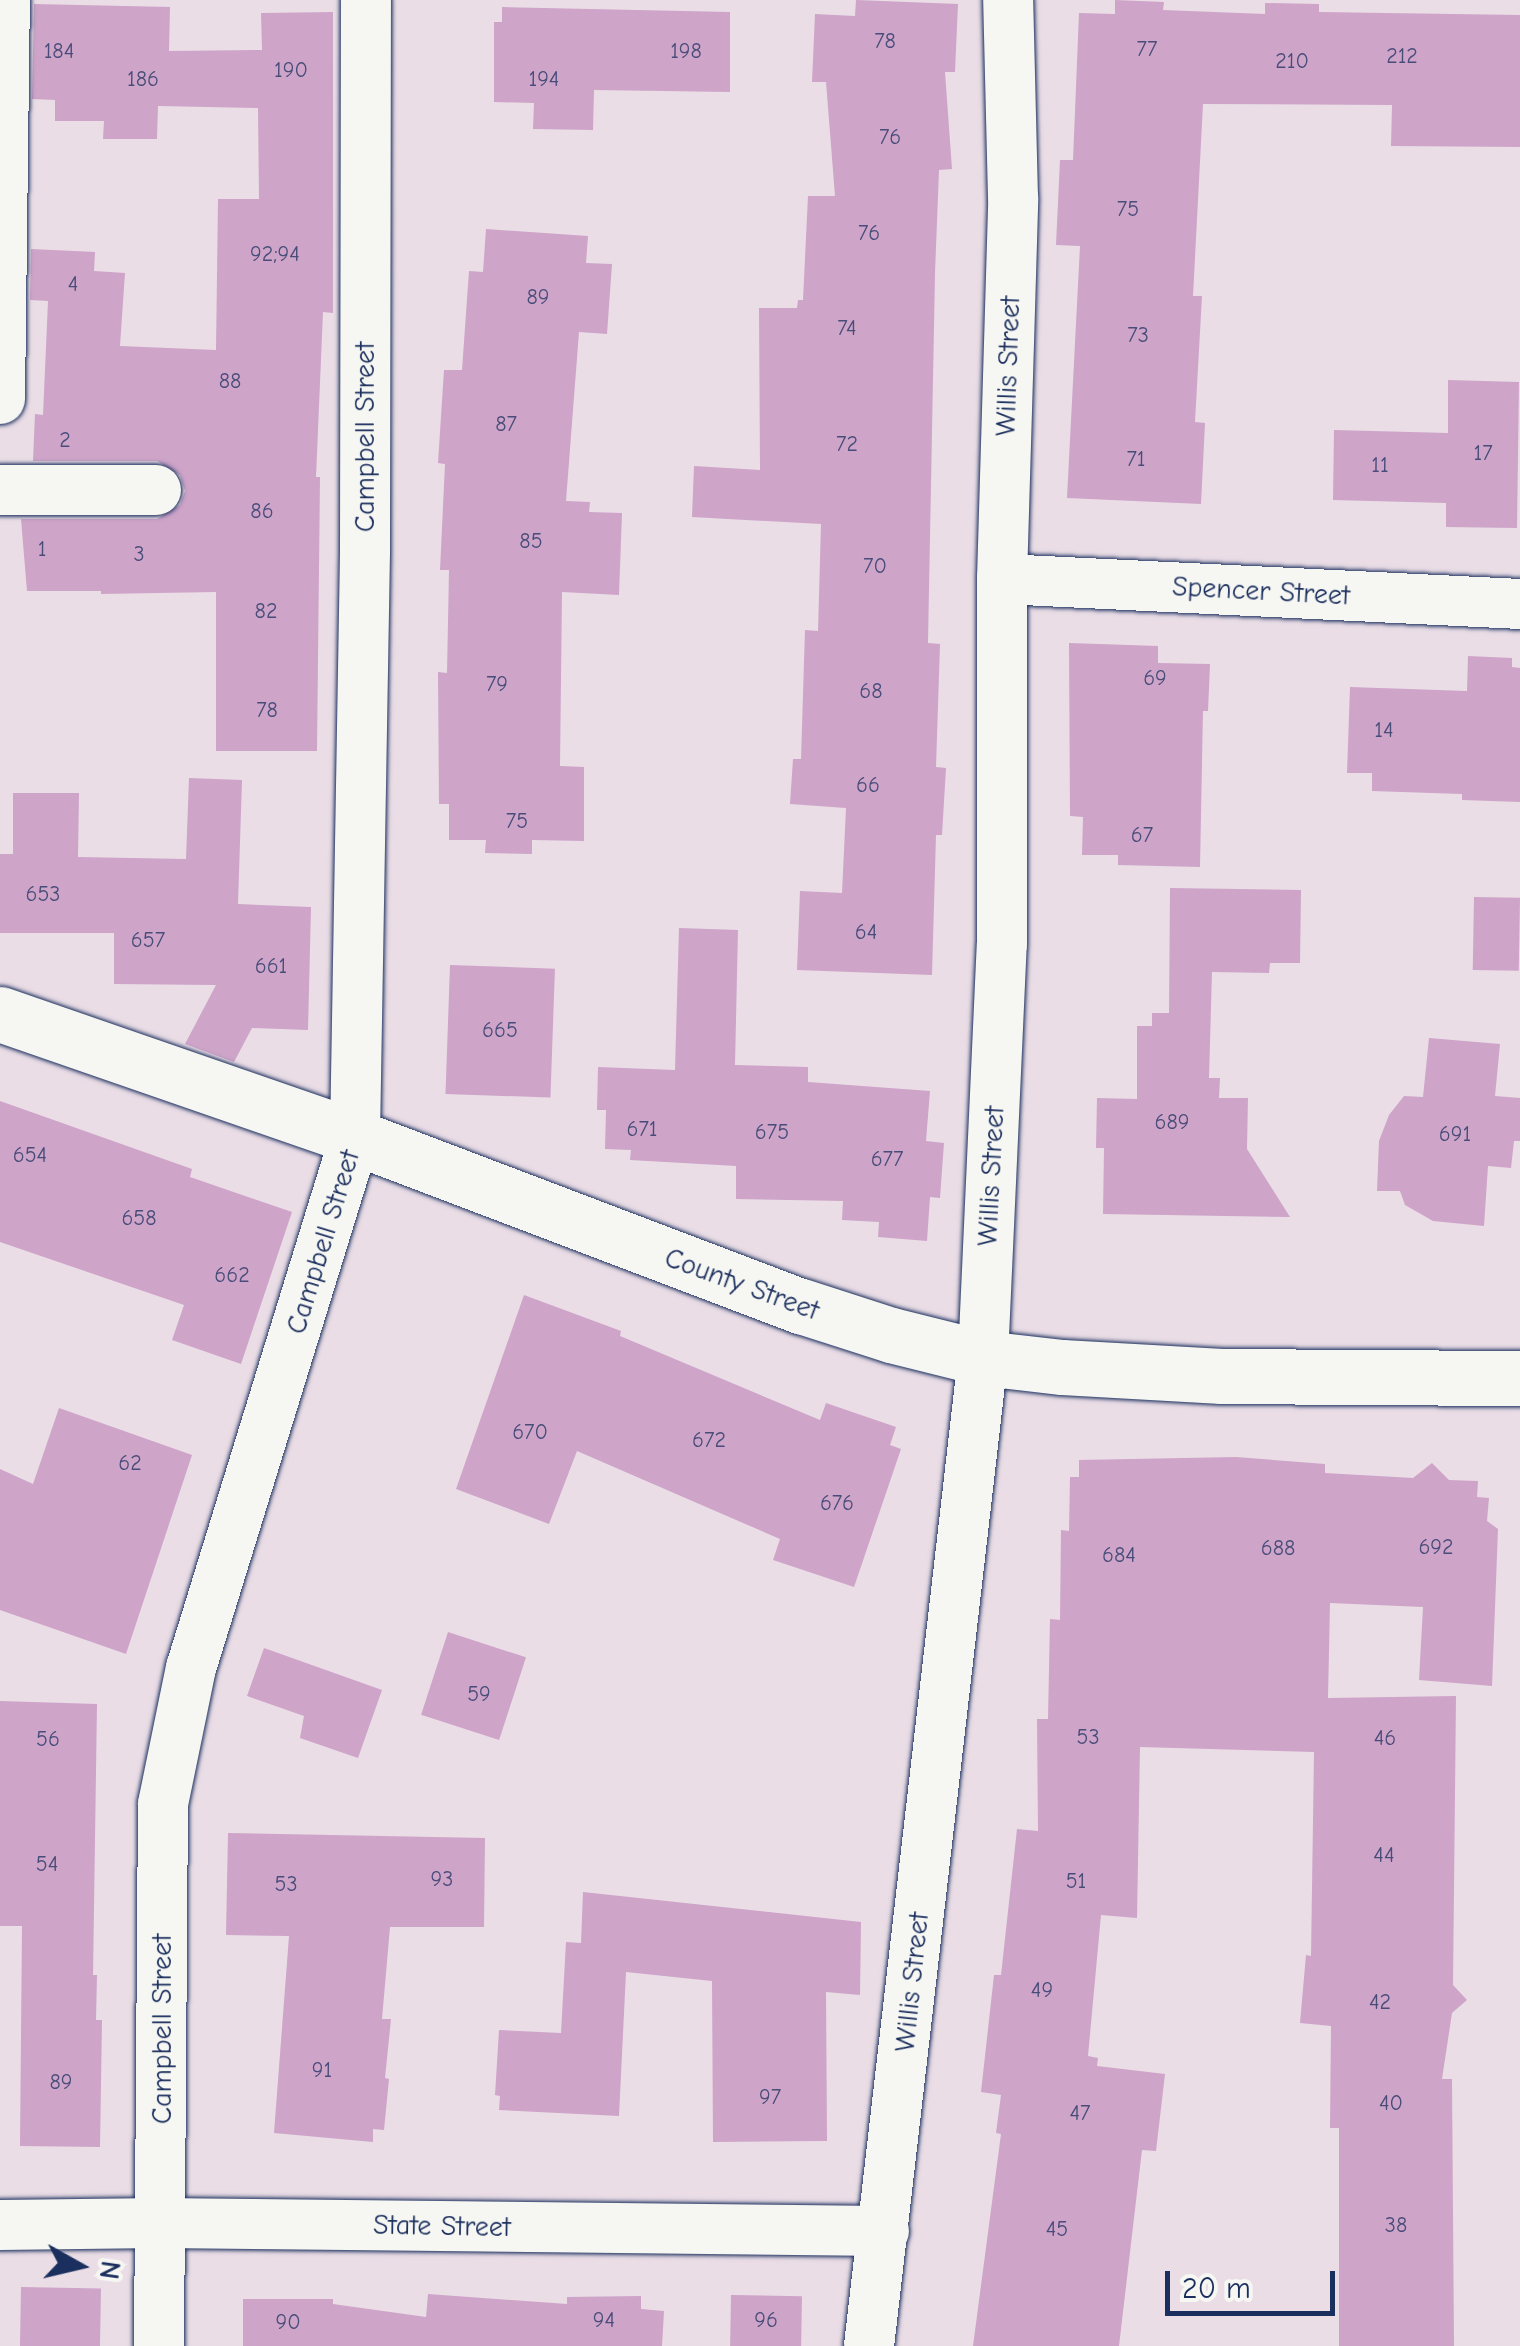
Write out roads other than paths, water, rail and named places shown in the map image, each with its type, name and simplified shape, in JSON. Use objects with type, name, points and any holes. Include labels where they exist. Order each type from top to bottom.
[{"type":"main road","name":"County Street","points":[[0,1014],[355,1137],[801,1306],[891,1336],[982,1358],[1062,1368],[1206,1375],[1520,1378]]},
{"type":"street","points":[[0,398],[5,0]]},
{"type":"street","name":"Campbell Street","points":[[159,2346],[163,1804],[191,1668],[355,1137],[365,530],[366,0]]},
{"type":"street","name":"Willis Street","points":[[870,2346],[982,1358],[1002,944],[1002,579],[1012,198],[1008,0]]},
{"type":"street","points":[[0,490],[156,490]]},
{"type":"street","name":"Spencer Street","points":[[1002,579],[1520,604]]},
{"type":"street","name":"State Street","points":[[0,2225],[160,2222],[884,2231]]}]
